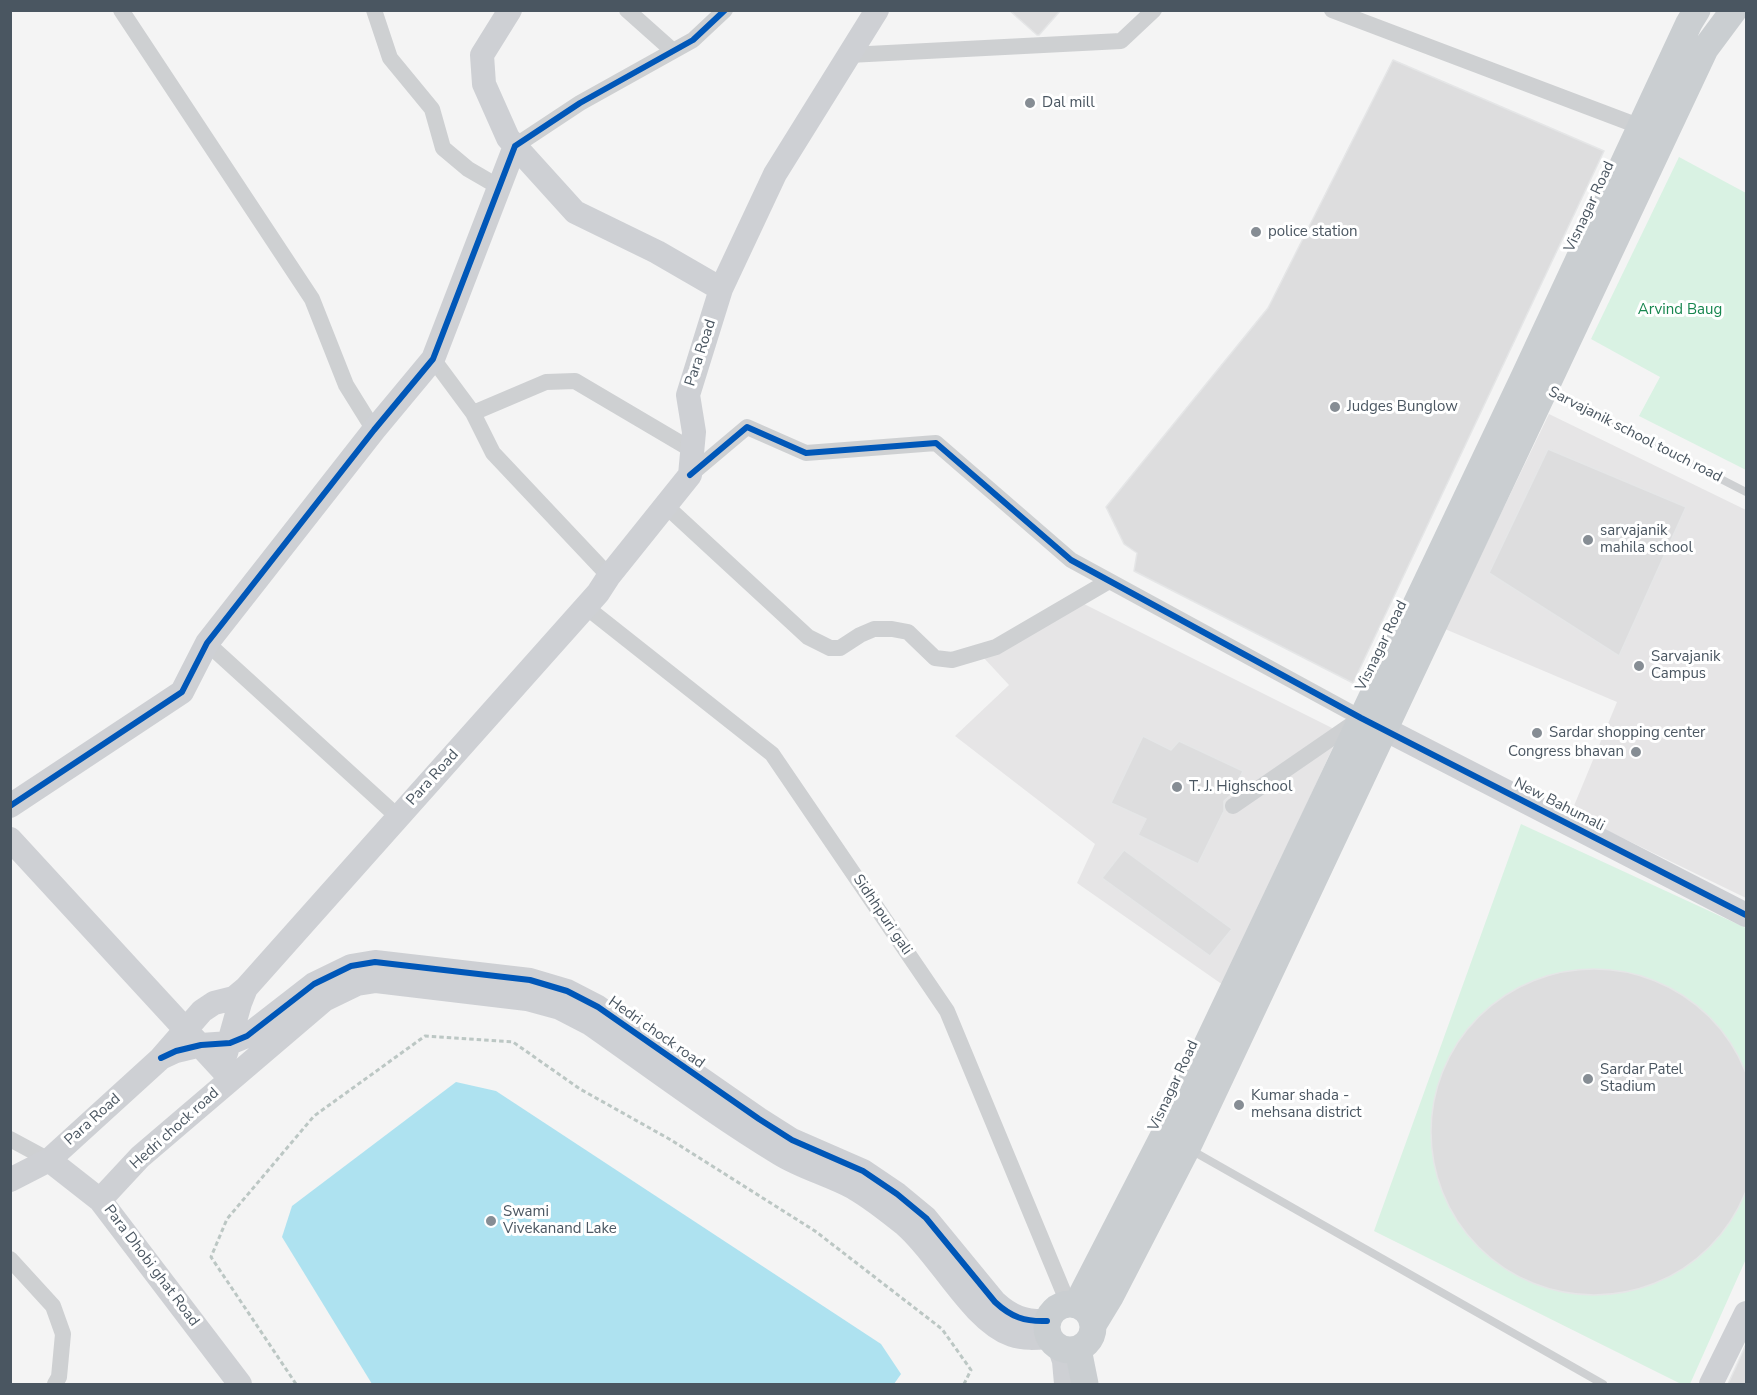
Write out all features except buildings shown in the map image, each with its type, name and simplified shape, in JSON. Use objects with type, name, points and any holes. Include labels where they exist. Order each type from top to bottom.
[{"type":"main road","name":"Visnagar Road","points":[[1058,1339],[1086,1344],[1092,1335],[1079,1311],[1175,1141],[1653,131],[1689,23],[1697,10]]},
{"type":"main road","name":"Visnagar Road","points":[[1653,131],[1705,49],[1734,10]]},
{"type":"main road","points":[[1079,1311],[1055,1309],[1058,1339],[1085,1384]]},
{"type":"street","points":[[121,10],[312,299],[346,385],[374,430]]},
{"type":"street","points":[[374,10],[390,58],[432,109],[443,148],[468,169],[499,187]]},
{"type":"street","points":[[510,10],[482,55],[484,84],[508,138],[574,212],[657,252],[721,289]]},
{"type":"street","points":[[627,10],[673,51]]},
{"type":"street","points":[[10,806],[182,692],[207,643],[374,430],[433,359],[515,146],[580,103],[693,40],[725,10]]},
{"type":"street","name":"Para Road","points":[[193,1037],[202,1011],[214,1003],[234,998],[246,988],[598,593],[690,475],[694,432],[688,395],[721,289],[775,174],[877,10]]},
{"type":"street","points":[[849,55],[1121,41],[1154,10]]},
{"type":"street","points":[[1332,10],[1653,131]]},
{"type":"street","points":[[433,359],[473,412],[493,453],[609,576]]},
{"type":"street","points":[[473,412],[546,382],[575,381],[692,450]]},
{"type":"street","points":[[690,475],[747,427],[806,453],[936,443],[1071,560],[1373,724]]},
{"type":"street","points":[[666,506],[808,636],[830,648],[840,648],[860,634],[874,629],[892,629],[908,632],[935,658],[952,660],[996,647],[1109,581]]},
{"type":"street","name":"Sidhhpuri gali","points":[[585,607],[772,754],[946,1011],[1079,1311]]},
{"type":"street","points":[[207,643],[398,817]]},
{"type":"street","points":[[1233,806],[1373,724]]},
{"type":"street","name":"New Bahumali","points":[[1373,724],[1746,915]]},
{"type":"street","points":[[10,839],[226,1074]]},
{"type":"street","name":"Hedri chock road","points":[[161,1058],[176,1051],[193,1037],[230,1043],[247,1036],[314,984],[351,966],[375,962],[531,980],[567,991],[598,1007],[792,1140],[862,1171],[897,1194],[926,1218],[994,1302],[1006,1313],[1058,1339]]},
{"type":"street","name":"Hedri chock road","points":[[100,1200],[140,1157],[205,1102],[226,1074],[324,1000],[357,984],[376,981],[399,983],[527,999],[560,1008],[589,1023],[774,1151],[854,1188],[886,1209],[913,1231],[994,1326],[1012,1335],[1058,1339]]},
{"type":"street","points":[[226,1074],[230,1043],[246,988]]},
{"type":"street","name":"Para Road","points":[[10,1180],[49,1160],[161,1058]]},
{"type":"street","points":[[10,1139],[49,1160]]},
{"type":"street","name":"Para Dhobi ghat Road","points":[[49,1160],[100,1200],[240,1384]]},
{"type":"street","points":[[11,1262],[53,1306],[63,1334],[58,1377],[55,1384]]},
{"type":"street","points":[[1711,1384],[1746,1314]]},
{"type":"street","points":[[1058,1339],[1064,1360],[1066,1384]]},
{"type":"lane","name":"Sarvajanik school touch road","points":[[1535,383],[1746,492]]},
{"type":"lane","points":[[1175,1141],[1603,1384]]},
{"type":"path","points":[[296,1384],[211,1257],[226,1219],[314,1116],[425,1036],[513,1042],[580,1089],[671,1140],[815,1231],[942,1329],[971,1370],[964,1384]]},
{"type":"shaded area","name":"Sarvajanik Campus","points":[[1549,414],[1746,510],[1746,898],[1571,813],[1617,702],[1445,629]]},
{"type":"shaded area","points":[[1076,600],[1340,732],[1223,985],[1077,883],[1095,844],[955,736],[1009,685],[983,657]]},
{"type":"green space","name":"Arvind Baug","points":[[1679,157],[1746,193],[1746,470],[1639,416],[1660,377],[1591,339]]},
{"type":"green space","name":"Sardar Patel Stadium","points":[[1521,824],[1746,928],[1746,1259],[1690,1384],[1681,1384],[1374,1231]]},
{"type":"water","name":"Swami Vivekanand Lake","points":[[456,1082],[496,1091],[881,1344],[901,1374],[894,1384],[372,1384],[282,1237],[292,1206]]},
{"type":"cycle path","points":[[10,806],[182,692],[207,643],[374,430],[433,359],[515,146],[580,103],[693,40],[725,10]]},
{"type":"cycle path","points":[[690,475],[747,427],[806,453],[936,443],[1071,560],[1361,718],[1746,915]]},
{"type":"cycle path","points":[[161,1058],[176,1051],[201,1045],[230,1043],[247,1036],[314,984],[351,966],[375,962],[530,980],[567,991],[598,1007],[792,1140],[863,1171],[897,1194],[926,1218],[1001,1307],[1019,1318],[1047,1321]]},
{"type":"place","name":"Dal mill","points":[[1030,103]]},
{"type":"place","name":"police station","points":[[1256,232]]},
{"type":"place","name":"Judges Bunglow","points":[[1335,407]]},
{"type":"place","name":"sarvajanik mahila school","points":[[1588,540]]},
{"type":"place","name":"Sarvajanik Campus","points":[[1639,666]]},
{"type":"place","name":"Sardar shopping center","points":[[1537,733]]},
{"type":"place","name":"Congress bhavan","points":[[1636,752]]},
{"type":"place","name":"T. J. Highschool","points":[[1177,787]]},
{"type":"place","name":"Sardar Patel Stadium","points":[[1588,1079]]},
{"type":"place","name":"Kumar shada - mehsana district","points":[[1239,1105]]},
{"type":"place","name":"Swami Vivekanand Lake","points":[[491,1221]]}]
